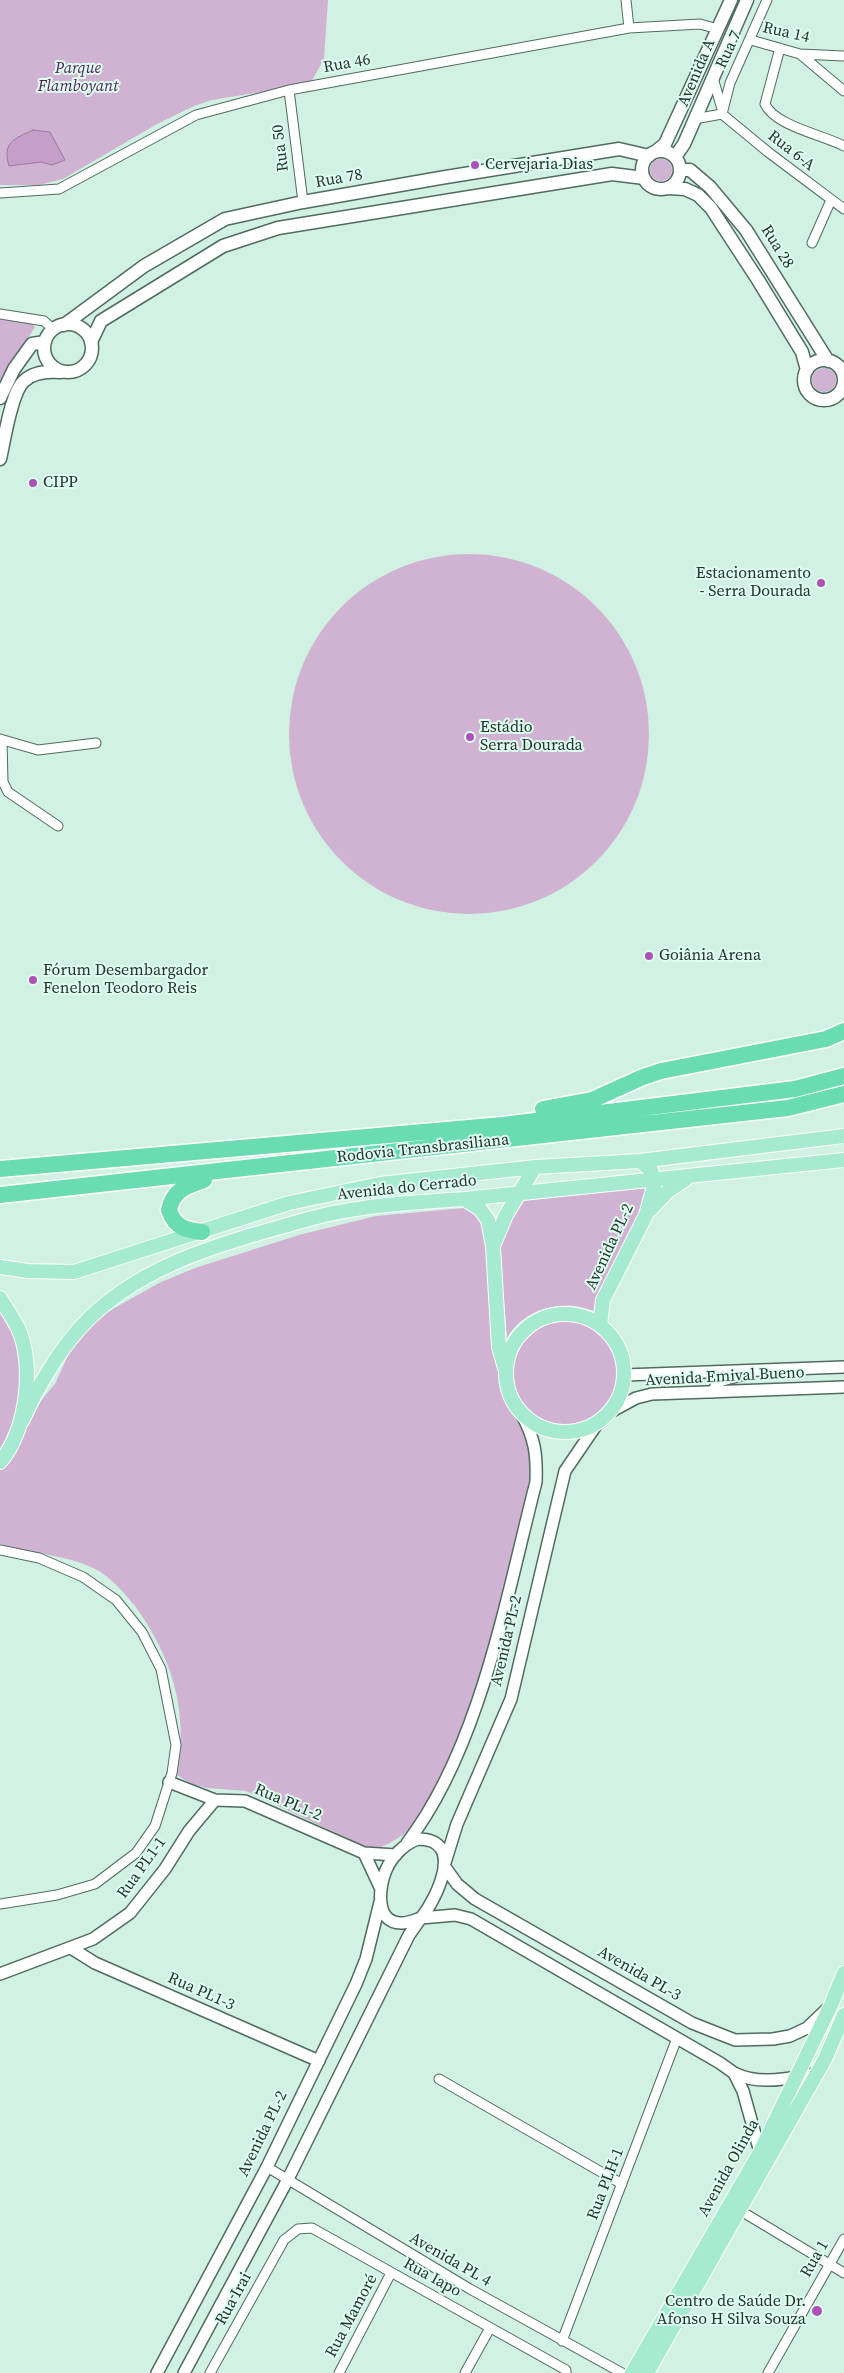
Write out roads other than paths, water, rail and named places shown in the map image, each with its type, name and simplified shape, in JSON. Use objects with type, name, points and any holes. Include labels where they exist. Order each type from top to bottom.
[{"type":"highway","points":[[465,1129],[504,1116],[592,1100],[652,1073],[826,1039],[844,1031]]},
{"type":"highway","name":"Rodovia Transbrasiliana","points":[[0,1170],[465,1129],[795,1088],[844,1076]]},
{"type":"highway","name":"Rodovia Transbrasiliana","points":[[0,1196],[788,1108],[844,1094]]},
{"type":"highway","points":[[202,1232],[185,1229],[174,1222],[170,1210],[172,1198],[183,1187],[234,1170]]},
{"type":"main road","name":"Avenida A","points":[[652,154],[665,144],[731,0]]},
{"type":"main road","name":"Avenida A","points":[[675,157],[694,120],[746,0]]},
{"type":"main road","name":"Rua 78","points":[[59,327],[144,266],[225,219],[303,202],[619,149],[652,154]]},
{"type":"main road","points":[[0,460],[11,407],[23,381],[44,371],[62,372],[77,370],[84,366],[90,355],[91,342],[101,320],[223,246],[278,228],[612,174],[644,178],[657,188],[668,188],[677,181],[680,170],[675,157],[666,152],[652,154],[643,166],[644,178]]},
{"type":"main road","name":"Rua 28","points":[[680,170],[690,170],[710,186],[746,230],[828,360]]},
{"type":"main road","name":"Rua 28","points":[[668,188],[685,189],[698,195],[711,208],[802,352],[807,370]]},
{"type":"main road","points":[[0,398],[14,369],[32,344],[45,342],[59,327],[78,327],[83,330],[91,342]]},
{"type":"main road","points":[[45,342],[46,357],[49,364],[62,372]]},
{"type":"main road","points":[[832,398],[841,390],[844,378],[839,367],[828,360],[816,362],[807,370],[804,382],[809,393],[819,399],[832,398],[844,404]]},
{"type":"main road","name":"Avenida do Cerrado","points":[[0,1267],[28,1271],[74,1272],[289,1203],[380,1184],[535,1168],[640,1161],[844,1136]]},
{"type":"main road","name":"Avenida do Cerrado","points":[[0,1462],[5,1456],[46,1372],[80,1327],[104,1306],[143,1279],[180,1259],[250,1235],[338,1212],[405,1203],[464,1200],[844,1160]]},
{"type":"main road","points":[[640,1161],[651,1170],[655,1180]]},
{"type":"main road","points":[[493,1246],[506,1215],[535,1168]]},
{"type":"main road","points":[[646,1215],[668,1191],[690,1177]]},
{"type":"main road","name":"Avenida PL-2","points":[[600,1325],[602,1300],[646,1215],[655,1180]]},
{"type":"main road","points":[[464,1200],[480,1209],[488,1220],[493,1246],[499,1347],[510,1395],[521,1413],[538,1426],[557,1433],[578,1432],[597,1424],[612,1411],[621,1394],[625,1375],[622,1356],[614,1339],[600,1325],[586,1317],[570,1314],[554,1315],[538,1320],[525,1330],[515,1342],[508,1357],[506,1373]]},
{"type":"main road","points":[[0,1298],[19,1330],[28,1375],[22,1421]]},
{"type":"main road","name":"Avenida Olinda","points":[[647,2373],[735,2207],[831,2006],[843,1976]]},
{"type":"main road","name":"Avenida Olinda","points":[[632,2373],[816,2074],[844,2015]]},
{"type":"street","points":[[626,0],[629,28]]},
{"type":"street","name":"Rua 7","points":[[722,114],[730,83],[751,40],[767,0]]},
{"type":"street","name":"Rua 46","points":[[0,193],[59,189],[196,115],[288,90],[629,28],[700,24],[718,29]]},
{"type":"street","name":"Rua 14","points":[[751,40],[800,54],[844,56]]},
{"type":"street","points":[[780,48],[765,104],[768,111],[796,127],[844,146]]},
{"type":"street","points":[[800,54],[844,91]]},
{"type":"street","points":[[694,120],[722,114],[712,78]]},
{"type":"street","name":"Rua 50","points":[[288,90],[303,202]]},
{"type":"street","name":"Rua 6-A","points":[[722,114],[768,152],[844,209]]},
{"type":"street","points":[[812,242],[831,200]]},
{"type":"street","points":[[0,314],[44,321],[59,327]]},
{"type":"street","points":[[58,826],[8,792],[3,782],[1,739],[38,750],[96,742]]},
{"type":"street","name":"Avenida Emival Bueno","points":[[625,1375],[844,1367]]},
{"type":"street","points":[[713,1392],[719,1381],[735,1378],[745,1371]]},
{"type":"street","name":"Avenida Emival Bueno","points":[[612,1411],[636,1398],[652,1394],[844,1387]]},
{"type":"street","name":"Avenida PL-2","points":[[407,1843],[441,1791],[482,1691],[536,1482],[537,1453],[531,1430],[521,1413]]},
{"type":"street","name":"Avenida PL-2","points":[[445,1866],[457,1824],[511,1699],[565,1471],[597,1424]]},
{"type":"street","points":[[0,1550],[39,1558],[83,1577],[116,1600],[142,1632],[161,1668],[176,1746],[169,1782],[155,1826],[136,1853],[95,1884],[56,1896],[0,1904]]},
{"type":"street","name":"Rua PL1-2","points":[[169,1782],[215,1800],[245,1801],[364,1853],[396,1855]]},
{"type":"street","name":"Rua PL1-1","points":[[0,1974],[93,1939],[130,1913],[164,1869],[189,1831],[215,1800]]},
{"type":"street","points":[[184,2373],[287,2181],[409,1936],[421,1918],[438,1893],[445,1866],[442,1850],[436,1843],[427,1839],[418,1839],[407,1843],[386,1869],[380,1887],[380,1902],[385,1915],[395,1922],[402,1923],[421,1918],[455,1915],[470,1919],[742,2077],[762,2080],[816,2074]]},
{"type":"street","points":[[364,1853],[380,1887]]},
{"type":"street","name":"Avenida PL-3","points":[[445,1866],[457,1884],[475,1899],[692,2023],[735,2040],[773,2039],[790,2036],[807,2028],[831,2006]]},
{"type":"street","name":"Avenida PL-2","points":[[157,2373],[267,2168],[319,2061],[366,1959],[380,1902]]},
{"type":"street","name":"Rua PL1-3","points":[[71,1948],[95,1963],[319,2061]]},
{"type":"street","name":"Rua PLH-1","points":[[562,2341],[677,2038]]},
{"type":"street","points":[[734,2073],[743,2091],[760,2152]]},
{"type":"street","points":[[439,2080],[622,2184]]},
{"type":"street","name":"Avenida PL 4","points":[[267,2168],[562,2341],[622,2373]]},
{"type":"street","points":[[735,2207],[844,2273]]},
{"type":"street","name":"Rua Iapo","points":[[284,2240],[298,2229],[312,2228],[566,2372]]},
{"type":"street","name":"Rua 1","points":[[768,2373],[844,2239]]},
{"type":"street","name":"Rua Irai","points":[[210,2373],[284,2240]]},
{"type":"street","name":"Rua Mamoré","points":[[339,2373],[391,2273]]},
{"type":"street","points":[[465,2373],[490,2328]]},
{"type":"place","name":"Cervejaria Dias","points":[[475,165]]},
{"type":"place","name":"CIPP","points":[[33,483]]},
{"type":"place","name":"Estacionamento - Serra Dourada","points":[[821,583]]},
{"type":"place","name":"Estádio Serra Dourada","points":[[470,737]]},
{"type":"place","name":"Goiânia Arena","points":[[649,956]]},
{"type":"place","name":"Fórum Desembargador Fenelon Teodoro Reis","points":[[33,980]]},
{"type":"place","name":"Centro de Saúde Dr. Afonso H Silva Souza","points":[[817,2311]]},
{"type":"park label","name":"Parque Flamboyant","points":[[78,78]]}]
